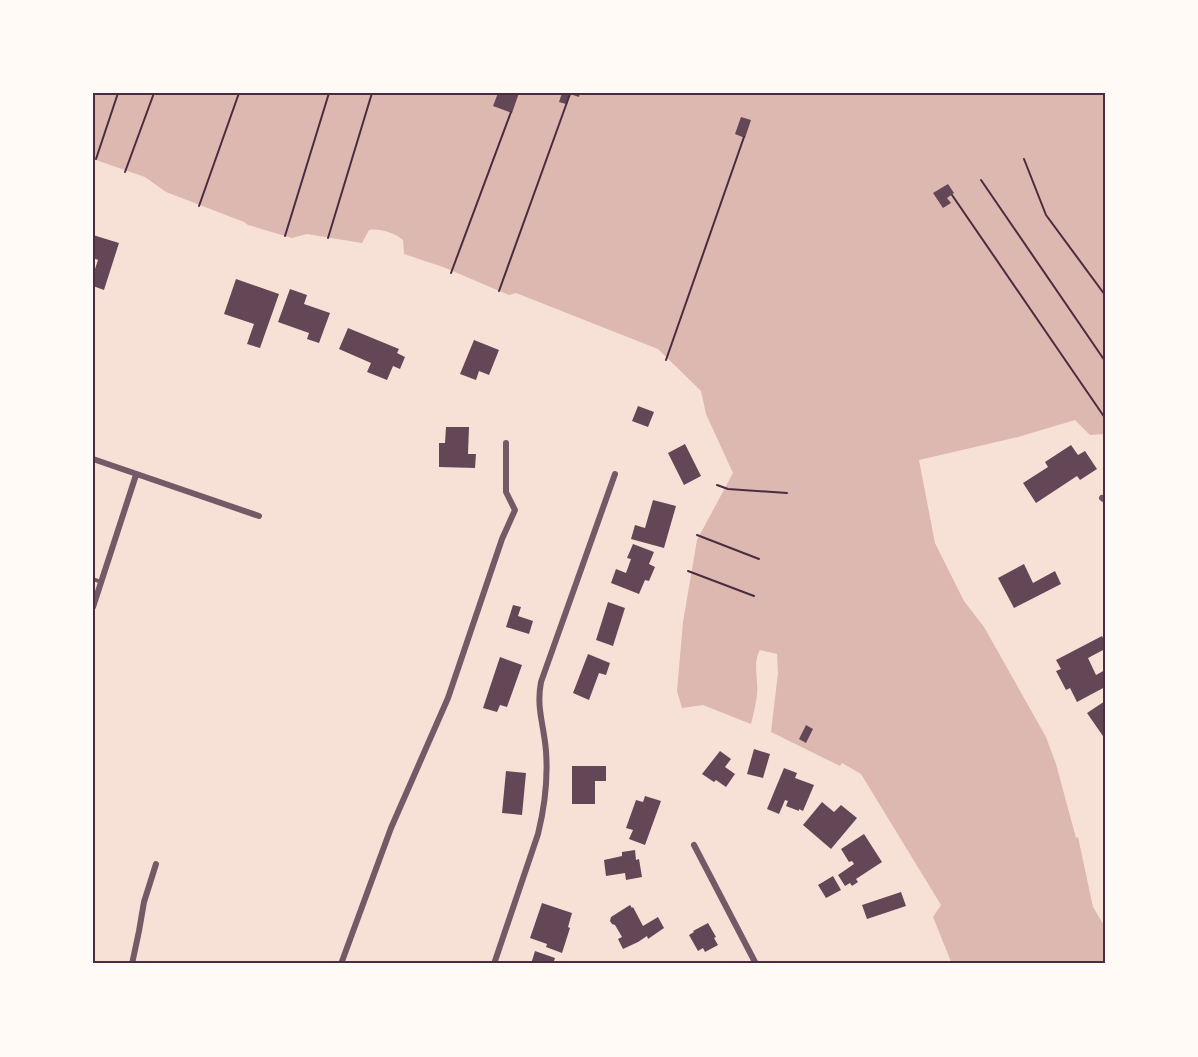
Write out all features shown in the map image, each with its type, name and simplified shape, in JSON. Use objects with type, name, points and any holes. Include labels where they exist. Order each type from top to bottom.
[{"type":"street","points":[[341,964],[391,828],[448,698],[502,539],[516,510],[506,492],[506,443]]},
{"type":"street","points":[[93,459],[259,516]]},
{"type":"street","points":[[494,964],[543,817],[547,781],[546,750],[539,701],[541,682],[615,474]]},
{"type":"street","points":[[93,607],[136,475]]},
{"type":"street","points":[[694,845],[756,964]]},
{"type":"street","points":[[132,964],[144,902],[156,864]]},
{"type":"lane","points":[[93,579],[102,582]]},
{"type":"path","points":[[96,159],[118,93]]},
{"type":"path","points":[[125,172],[154,93]]},
{"type":"path","points":[[199,206],[239,93]]},
{"type":"path","points":[[285,236],[329,93]]},
{"type":"path","points":[[328,238],[372,93]]},
{"type":"path","points":[[499,291],[570,94]]},
{"type":"path","points":[[451,273],[510,112]]},
{"type":"path","points":[[666,360],[744,137]]},
{"type":"path","points":[[1024,159],[1046,215],[1105,294]]},
{"type":"path","points":[[981,180],[1105,361]]},
{"type":"path","points":[[952,195],[1105,418]]},
{"type":"path","points":[[717,485],[728,489],[787,493]]},
{"type":"path","points":[[697,535],[759,560]]},
{"type":"path","points":[[688,571],[754,596]]},
{"type":"shaded area","points":[[93,93],[1105,93],[1105,434],[1090,435],[1075,420],[1018,437],[919,460],[935,543],[964,601],[984,627],[1046,737],[1056,764],[1076,838],[1078,837],[1093,907],[1105,927],[1105,964],[952,964],[933,917],[941,905],[861,774],[842,763],[840,766],[771,732],[778,673],[777,654],[760,650],[758,655],[757,695],[751,724],[703,705],[682,708],[677,691],[683,622],[697,540],[733,473],[706,414],[701,391],[658,349],[516,293],[509,295],[443,267],[404,254],[403,240],[396,235],[369,230],[362,243],[307,234],[292,238],[248,225],[166,192],[145,177],[93,159]]},
{"type":"building","points":[[498,93],[519,93],[512,113],[493,106]]},
{"type":"building","points":[[562,93],[580,93],[579,97],[570,94],[566,104],[559,102]]},
{"type":"building","points":[[741,117],[751,120],[745,138],[735,134]]},
{"type":"building","points":[[948,184],[954,193],[947,198],[951,203],[943,208],[933,193]]},
{"type":"building","points":[[93,235],[119,243],[104,290],[93,286],[93,275],[98,260],[93,258]]},
{"type":"building","points":[[236,279],[279,294],[260,348],[247,344],[254,324],[224,314]]},
{"type":"building","points":[[290,289],[307,295],[304,304],[330,313],[319,343],[307,339],[309,333],[278,322]]},
{"type":"building","points":[[348,328],[399,349],[397,353],[405,357],[400,369],[393,366],[387,380],[367,372],[371,363],[339,349]]},
{"type":"building","points":[[474,340],[499,350],[489,375],[479,371],[476,380],[460,374]]},
{"type":"building","points":[[638,406],[654,412],[648,427],[632,421]]},
{"type":"building","points":[[446,427],[469,427],[468,454],[476,454],[475,468],[439,467],[439,443],[445,443]]},
{"type":"building","points":[[685,444],[701,476],[684,485],[668,453]]},
{"type":"building","points":[[1071,445],[1078,455],[1085,451],[1097,469],[1080,480],[1077,476],[1036,503],[1023,483],[1048,467],[1045,462]]},
{"type":"building","points":[[653,500],[676,506],[664,548],[631,539],[635,525],[645,528]]},
{"type":"building","points":[[633,544],[654,552],[649,564],[655,567],[649,581],[645,580],[639,594],[611,583],[616,569],[626,573],[631,559],[627,558]]},
{"type":"building","points":[[1024,564],[1033,583],[1055,571],[1061,584],[1014,608],[998,578]]},
{"type":"building","points":[[608,602],[625,608],[613,646],[596,640]]},
{"type":"building","points":[[513,605],[521,607],[518,616],[533,621],[529,634],[506,627]]},
{"type":"building","points":[[1102,636],[1105,649],[1088,658],[1096,675],[1105,670],[1105,687],[1077,702],[1070,688],[1066,690],[1056,671],[1061,669],[1056,660]]},
{"type":"building","points":[[588,654],[610,663],[606,675],[599,673],[589,700],[573,693]]},
{"type":"building","points":[[500,657],[522,665],[507,707],[500,705],[497,712],[483,708]]},
{"type":"building","points":[[1105,701],[1105,739],[1087,713]]},
{"type":"building","points":[[806,725],[813,729],[806,743],[799,739]]},
{"type":"building","points":[[754,749],[770,754],[763,778],[747,774]]},
{"type":"building","points":[[720,751],[731,759],[725,767],[735,774],[726,787],[702,774]]},
{"type":"building","points":[[572,766],[606,766],[606,781],[595,781],[595,804],[572,804]]},
{"type":"building","points":[[784,768],[797,773],[795,778],[814,785],[803,811],[786,806],[788,801],[785,800],[779,814],[767,809]]},
{"type":"building","points":[[506,771],[526,773],[522,815],[502,813]]},
{"type":"building","points":[[645,796],[661,801],[645,845],[629,839],[633,830],[626,828],[636,800],[643,802]]},
{"type":"building","points":[[822,802],[834,812],[841,805],[857,818],[831,849],[803,825]]},
{"type":"building","points":[[864,834],[882,862],[856,879],[858,882],[852,886],[850,883],[845,886],[838,875],[854,864],[852,861],[849,862],[841,849]]},
{"type":"building","points":[[635,850],[642,877],[626,880],[625,873],[606,876],[604,860],[622,856],[622,852]]},
{"type":"building","points":[[833,876],[841,890],[826,898],[818,885]]},
{"type":"building","points":[[901,892],[906,906],[867,919],[862,905]]},
{"type":"building","points":[[542,903],[572,913],[562,953],[530,938]]},
{"type":"building","points":[[630,905],[643,926],[658,917],[664,928],[648,939],[647,936],[623,949],[618,939],[622,937],[610,921],[611,917]]},
{"type":"building","points":[[708,923],[718,945],[705,952],[703,948],[698,951],[689,935]]},
{"type":"building","points":[[535,951],[555,958],[553,964],[531,964]]}]
